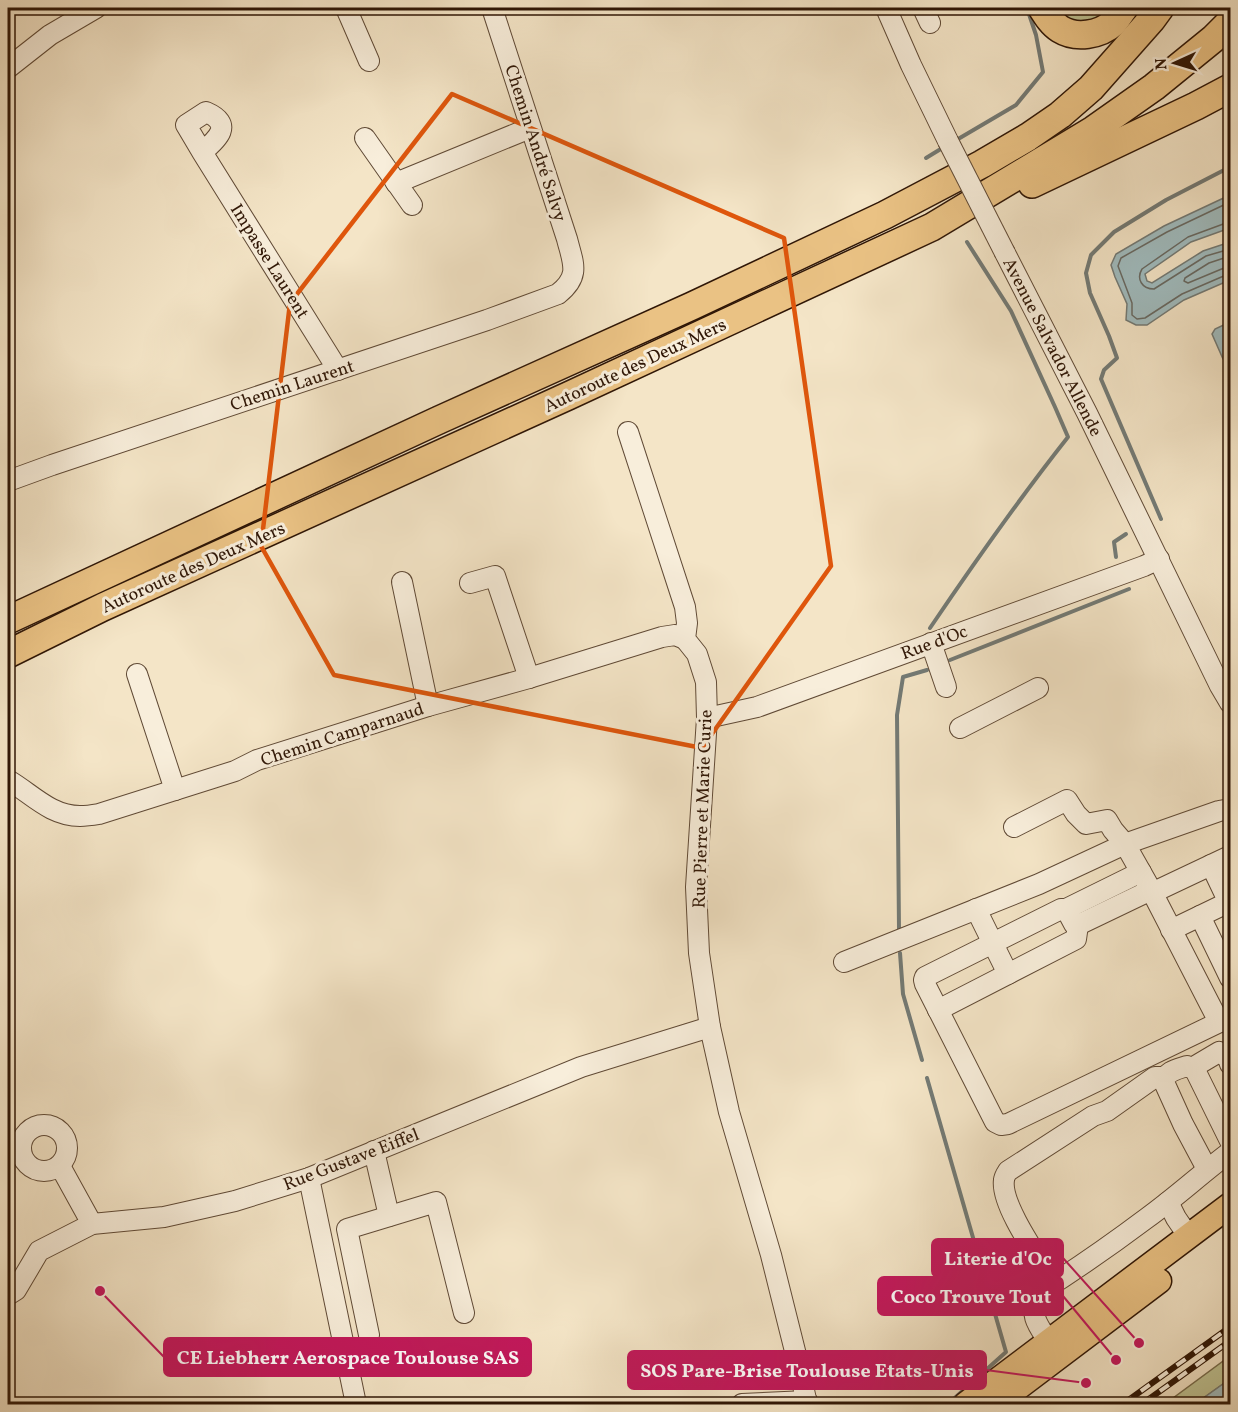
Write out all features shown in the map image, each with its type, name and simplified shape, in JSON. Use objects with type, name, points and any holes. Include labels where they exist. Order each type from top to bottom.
[{"type":"highway","points":[[1042,8],[1060,29],[1079,35],[1107,28],[1115,22],[1124,8]]},
{"type":"highway","name":"Autoroute des Deux Mers","points":[[8,620],[692,306],[885,215],[982,164],[1060,115],[1091,88],[1146,27],[1160,8]]},
{"type":"highway","name":"Autoroute des Deux Mers","points":[[8,654],[103,607],[568,396],[932,227],[1093,130],[1154,87],[1214,39],[1230,21]]},
{"type":"highway","points":[[932,227],[1065,169],[1230,88]]},
{"type":"main road","points":[[966,1404],[1230,1205]]},
{"type":"main road","points":[[996,1404],[1230,1225]]},
{"type":"street","points":[[8,68],[50,35],[96,8]]},
{"type":"street","points":[[346,8],[369,61]]},
{"type":"street","name":"Chemin André Salvy","points":[[492,8],[567,239],[573,268],[572,280]]},
{"type":"street","name":"Avenue Salvador Allende","points":[[886,8],[910,65],[1087,413],[1225,695],[1230,717]]},
{"type":"street","points":[[396,183],[531,128]]},
{"type":"street","points":[[365,138],[412,205]]},
{"type":"street","name":"Impasse Laurent","points":[[202,152],[338,370]]},
{"type":"street","name":"Chemin Laurent","points":[[8,481],[494,318],[558,294],[572,280]]},
{"type":"street","points":[[628,432],[686,607],[685,639]]},
{"type":"street","name":"Rue d'Oc","points":[[706,718],[757,707],[1159,559]]},
{"type":"street","points":[[470,583],[495,576],[529,678]]},
{"type":"street","points":[[402,582],[428,706]]},
{"type":"street","name":"Chemin Camparnaud","points":[[8,780],[48,808],[80,816],[99,814],[235,771],[257,760],[428,706],[662,638],[675,635],[685,639]]},
{"type":"street","name":"Rue Pierre et Marie Curie","points":[[685,639],[697,654],[706,682],[696,887],[699,953],[710,1027],[729,1112],[771,1255],[807,1403]]},
{"type":"street","points":[[931,643],[946,687]]},
{"type":"street","points":[[137,674],[175,790]]},
{"type":"street","points":[[960,728],[1038,688]]},
{"type":"street","points":[[1014,827],[1067,800],[1086,824],[1107,820],[1125,844],[1141,872],[1151,890],[1171,930],[1225,1020],[1008,1124],[1001,1125],[994,1122],[925,984],[925,977],[1141,872]]},
{"type":"street","points":[[844,962],[1039,884],[1125,844],[1227,808]]},
{"type":"street","points":[[1066,909],[1071,921],[1078,925],[1230,856]]},
{"type":"street","points":[[1171,930],[1230,904],[1211,865]]},
{"type":"street","points":[[976,909],[1008,974]]},
{"type":"street","points":[[1200,916],[1230,978]]},
{"type":"street","points":[[938,1010],[1076,939],[1078,925]]},
{"type":"street","name":"Rue Gustave Eiffel","points":[[8,1295],[16,1290],[39,1251],[92,1224],[164,1216],[235,1201],[309,1178],[581,1067],[710,1027]]},
{"type":"street","points":[[1192,1068],[1220,1052],[1228,1058],[1230,1064]]},
{"type":"street","points":[[1207,1169],[1164,1082],[1167,1073],[1187,1066],[1195,1070],[1230,1141]]},
{"type":"street","points":[[1054,1283],[1019,1226],[1006,1199],[1004,1180],[1008,1171],[1093,1116],[1107,1111],[1147,1081],[1155,1077],[1164,1077]]},
{"type":"street","points":[[374,1150],[389,1216]]},
{"type":"street","points":[[1049,1342],[1035,1321],[1034,1304],[1037,1294],[1081,1266],[1168,1202],[1230,1152]]},
{"type":"street","points":[[60,1166],[92,1224]]},
{"type":"street","points":[[309,1178],[356,1404]]},
{"type":"street","points":[[369,1335],[347,1229],[436,1202],[464,1313]]},
{"type":"street","points":[[1168,1202],[1188,1237]]},
{"type":"street","points":[[742,1404],[807,1403]]},
{"type":"highlighted area","points":[[452,94],[784,238],[831,566],[702,748],[334,675],[261,546],[290,303]]},
{"type":"green space","points":[[1049,8],[1118,8],[1094,19],[1095,26],[1085,28]]},
{"type":"green space","points":[[1230,1356],[1230,1379],[1195,1404],[1165,1404]]},
{"type":"water","points":[[1230,195],[1230,228],[1191,242],[1145,274],[1147,281],[1152,283],[1203,251],[1230,242],[1230,280],[1184,300],[1147,325],[1136,325],[1126,320],[1127,304],[1111,265],[1116,254],[1164,226]]},
{"type":"water","points":[[1230,322],[1229,362],[1223,359],[1212,334],[1215,329]]},
{"type":"water","points":[[1230,1379],[1230,1404],[1195,1404]]},
{"type":"waterway","points":[[953,142],[1016,105],[1043,72],[1036,35],[1027,8]]},
{"type":"waterway","points":[[926,158],[944,147]]},
{"type":"waterway","points":[[1161,519],[1101,379],[1104,370],[1117,358],[1090,293],[1086,273],[1091,255],[1114,232],[1166,200],[1230,167]]},
{"type":"waterway","points":[[930,628],[997,531],[1068,437],[1011,311],[967,242]]},
{"type":"waterway","points":[[1116,557],[1114,542],[1126,534]]},
{"type":"waterway","points":[[950,660],[1129,589]]},
{"type":"waterway","points":[[899,929],[897,715],[903,677],[927,670]]},
{"type":"waterway","points":[[900,953],[903,994],[922,1060]]},
{"type":"waterway","points":[[927,1078],[1006,1352],[948,1404]]},
{"type":"railway","points":[[1123,1404],[1230,1327]]},
{"type":"railway","points":[[1142,1404],[1230,1341]]},
{"type":"place","name":"CE Liebherr Aerospace Toulouse SAS","points":[[100,1291]]},
{"type":"place","name":"Literie d'Oc","points":[[1139,1343]]},
{"type":"place","name":"Coco Trouve Tout","points":[[1116,1360]]},
{"type":"place","name":"SOS Pare-Brise Toulouse Etats-Unis","points":[[1086,1383]]}]
